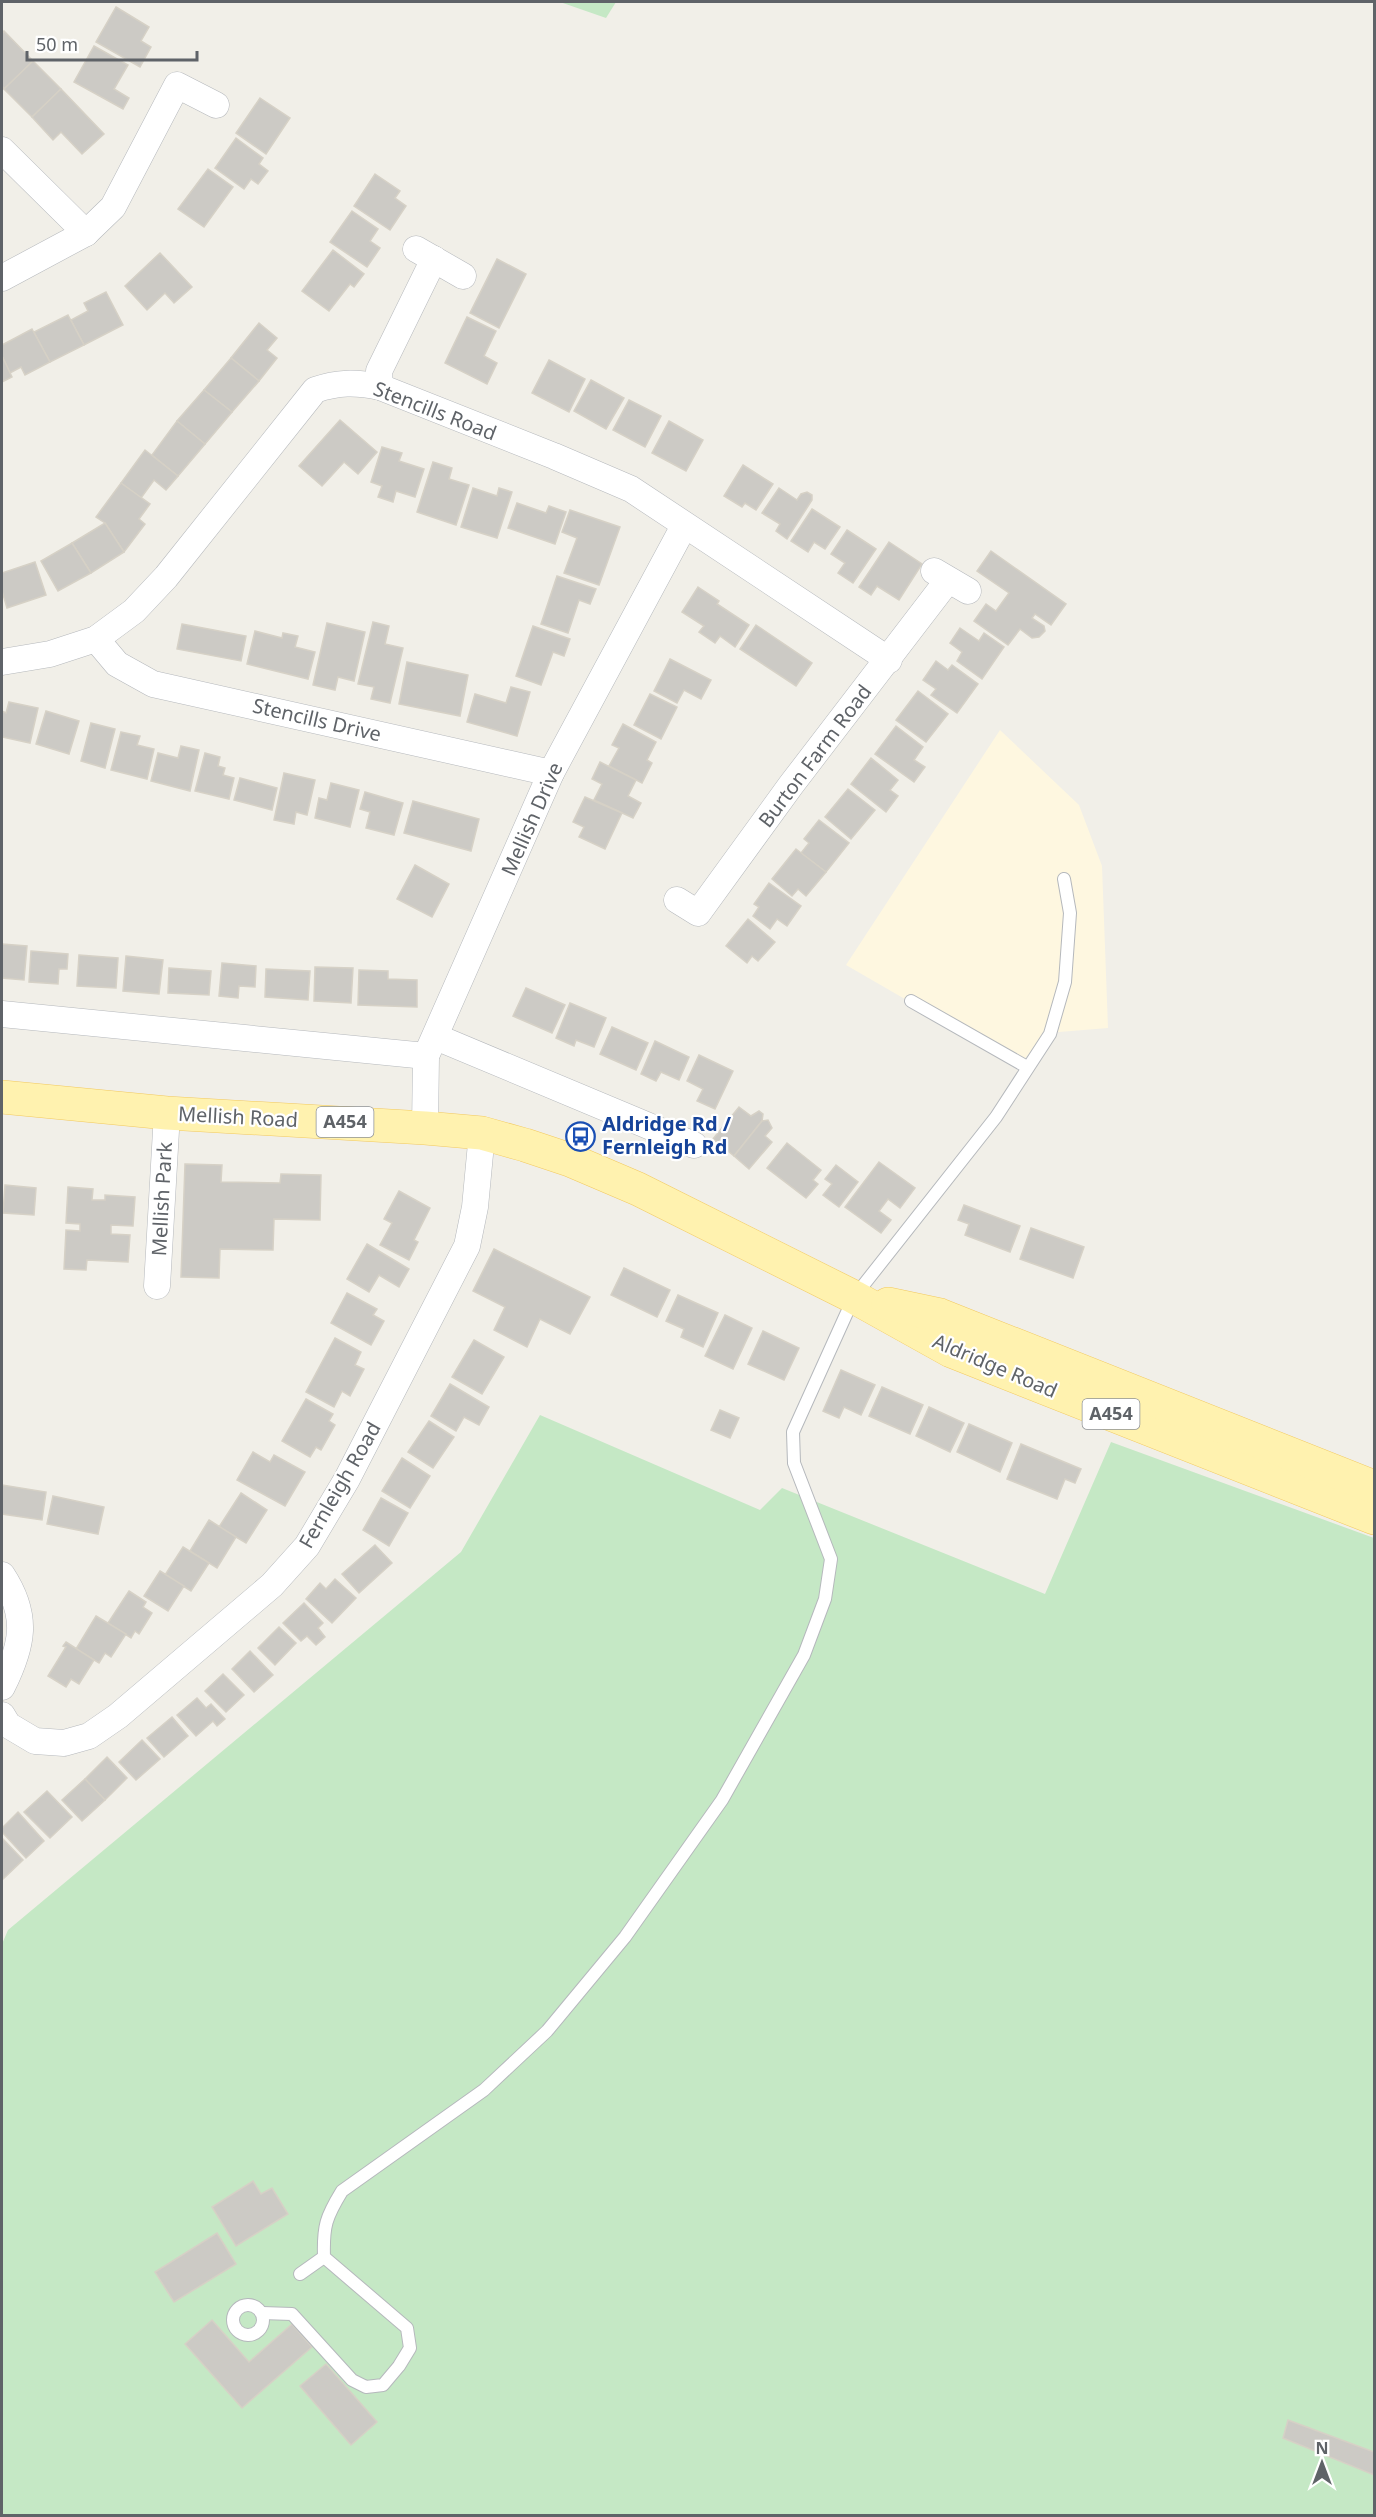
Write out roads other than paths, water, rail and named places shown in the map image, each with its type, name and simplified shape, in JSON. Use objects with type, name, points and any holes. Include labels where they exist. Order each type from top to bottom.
[{"type":"main road","name":"Mellish Road","points":[[2,1097],[167,1113],[482,1133],[570,1160],[676,1208]]},
{"type":"main road","name":"Aldridge Road","points":[[676,1208],[854,1297],[951,1351],[1374,1518]]},
{"type":"main road","name":"Aldridge Road","points":[[854,1297],[940,1315],[1374,1487]]},
{"type":"street","points":[[2,278],[86,233],[113,207],[123,192],[177,85],[216,105]]},
{"type":"street","points":[[2,150],[86,233]]},
{"type":"street","points":[[380,387],[379,371],[425,254],[463,276]]},
{"type":"street","name":"Stencills Road","points":[[2,662],[50,654],[96,639],[134,611],[166,577],[315,390],[334,384],[358,382],[380,387],[632,489],[684,526],[889,660]]},
{"type":"street","name":"Mellish Drive","points":[[425,1128],[431,1046],[551,773],[684,526]]},
{"type":"street","name":"Burton Farm Road","points":[[677,900],[698,913],[791,785],[950,581]]},
{"type":"street","name":"Stencills Drive","points":[[96,639],[117,664],[153,684],[551,773]]},
{"type":"street","points":[[2,1014],[431,1046],[694,1145]]},
{"type":"street","name":"Mellish Park","points":[[157,1286],[167,1113]]},
{"type":"street","name":"Fernleigh Road","points":[[2,1715],[8,1725],[35,1741],[64,1743],[89,1736],[118,1716],[272,1585],[307,1546],[347,1479],[467,1246],[476,1207],[482,1133]]},
{"type":"street","points":[[2,1575],[21,1621],[20,1643],[14,1663],[2,1687]]},
{"type":"lane","points":[[262,2313],[292,2314],[352,2380],[366,2387],[382,2385],[399,2366],[410,2348],[407,2328],[324,2257],[323,2238],[327,2216],[342,2191],[484,2090],[547,2031],[625,1937],[722,1800],[804,1655],[825,1599],[831,1559],[794,1462],[792,1432],[854,1297],[996,1117],[1050,1034],[1065,982],[1070,913],[1064,879]]},
{"type":"lane","points":[[911,1001],[1027,1067]]},
{"type":"lane","points":[[300,2274],[324,2257]]},
{"type":"place","name":"Aldridge Rd / Fernleigh Rd","points":[[581,1136]]}]
